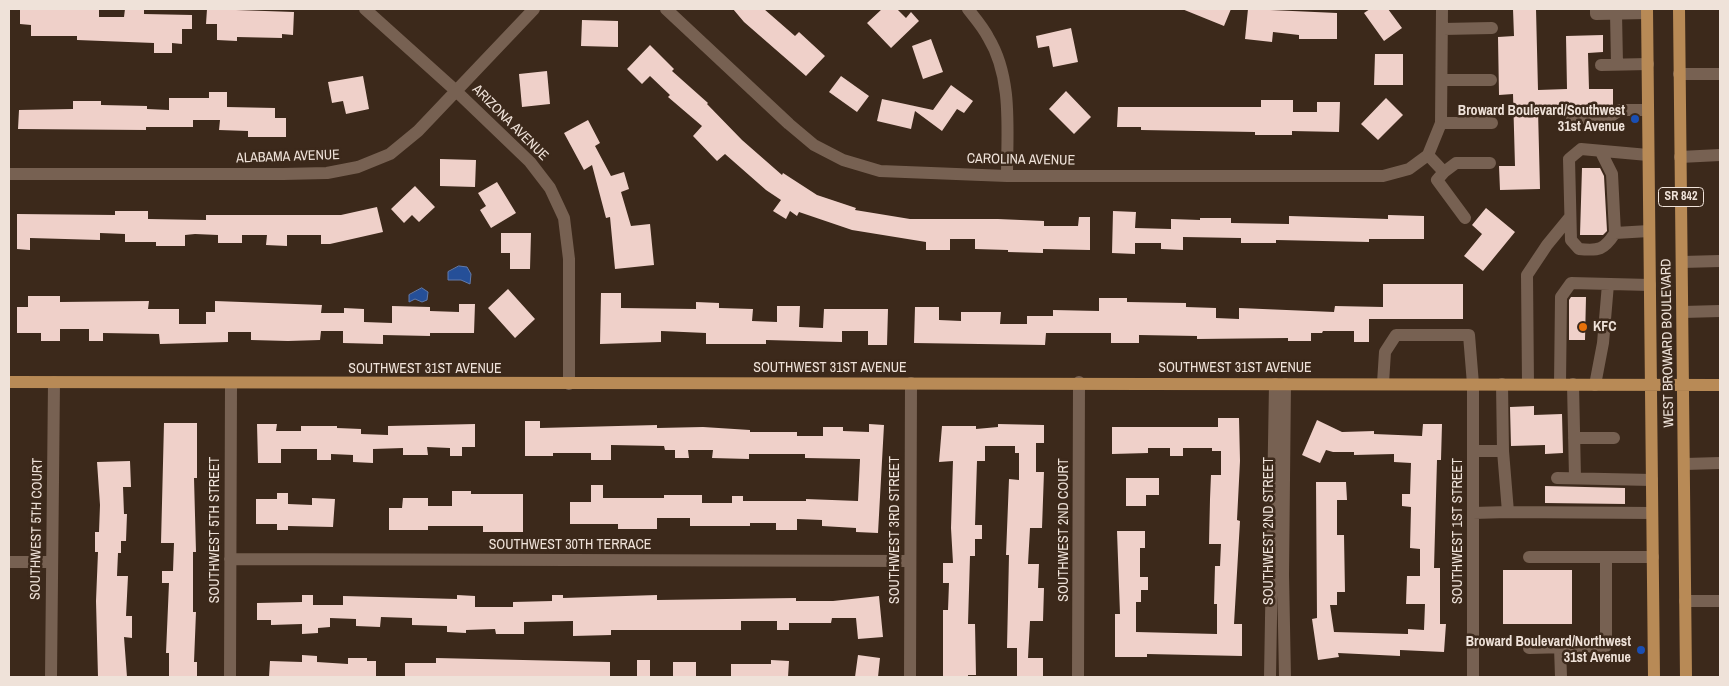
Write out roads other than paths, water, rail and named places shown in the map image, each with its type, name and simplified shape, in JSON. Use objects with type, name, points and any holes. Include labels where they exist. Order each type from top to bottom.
[{"type":"main road","name":"WEST BROWARD BOULEVARD","points":[[1679,9],[1686,677]]},
{"type":"main road","name":"WEST BROWARD BOULEVARD","points":[[1647,11],[1654,677]]},
{"type":"main road","name":"SOUTHWEST 31ST AVENUE","points":[[9,382],[570,384],[1079,382],[1720,385]]},
{"type":"street","name":"ARIZONA AVENUE","points":[[366,9],[530,162],[550,188],[564,218],[570,259],[570,384]]},
{"type":"street","name":"ALABAMA AVENUE","points":[[9,174],[327,173],[358,167],[390,154],[418,131],[534,9]]},
{"type":"street","name":"CAROLINA AVENUE","points":[[666,9],[814,145],[843,160],[880,171],[1007,176],[1383,176],[1409,169],[1428,155]]},
{"type":"street","points":[[968,9],[989,38],[1002,69],[1008,106],[1007,176]]},
{"type":"street","points":[[1442,9],[1443,80],[1441,124],[1428,155],[1444,172]]},
{"type":"street","points":[[1596,9],[1596,14],[1647,11]]},
{"type":"street","points":[[1616,13],[1618,64]]},
{"type":"street","points":[[1443,29],[1492,28]]},
{"type":"street","points":[[1601,65],[1648,64]]},
{"type":"street","points":[[1679,74],[1720,74]]},
{"type":"street","points":[[1443,80],[1491,80]]},
{"type":"street","points":[[1572,118],[1608,118],[1620,110],[1648,110]]},
{"type":"street","points":[[1441,124],[1492,123]]},
{"type":"street","points":[[1601,152],[1612,174],[1615,233],[1607,246],[1595,250],[1579,249],[1571,240],[1570,159],[1582,150],[1648,154]]},
{"type":"street","points":[[1680,157],[1720,155]]},
{"type":"street","points":[[1465,218],[1437,180],[1456,163],[1490,163]]},
{"type":"street","points":[[1528,384],[1527,275],[1547,245],[1570,217]]},
{"type":"street","points":[[1615,233],[1649,231]]},
{"type":"street","points":[[1682,262],[1720,261]]},
{"type":"street","points":[[1560,384],[1560,297],[1571,284],[1650,285]]},
{"type":"street","points":[[1595,384],[1603,343],[1608,284]]},
{"type":"street","points":[[1683,312],[1720,311]]},
{"type":"street","name":"SOUTHWEST 1ST STREET","points":[[1383,383],[1385,352],[1396,335],[1469,336],[1473,384],[1473,677]]},
{"type":"street","name":"SOUTHWEST 5TH COURT","points":[[51,677],[54,382]]},
{"type":"street","name":"SOUTHWEST 2ND COURT","points":[[1078,677],[1079,382]]},
{"type":"street","name":"SOUTHWEST 3RD STREET","points":[[910,677],[911,383]]},
{"type":"street","name":"SOUTHWEST 5TH STREET","points":[[230,677],[231,384]]},
{"type":"street","name":"SOUTHWEST 2ND STREET","points":[[1270,677],[1280,384]]},
{"type":"street","name":"SOUTHWEST 2ND STREET","points":[[1280,384],[1285,677]]},
{"type":"street","points":[[1502,384],[1503,451],[1508,512]]},
{"type":"street","points":[[1574,384],[1575,478]]},
{"type":"street","points":[[1574,438],[1614,438]]},
{"type":"street","points":[[1473,451],[1503,451]]},
{"type":"street","points":[[1685,464],[1720,463]]},
{"type":"street","points":[[1557,478],[1652,480]]},
{"type":"street","points":[[1473,513],[1652,513]]},
{"type":"street","points":[[1530,557],[1652,557]]},
{"type":"street","points":[[1529,648],[1606,646],[1606,557]]},
{"type":"street","name":"SOUTHWEST 30TH TERRACE","points":[[230,559],[910,561]]},
{"type":"street","points":[[9,562],[52,562]]},
{"type":"street","points":[[1685,601],[1720,601]]},
{"type":"street","points":[[1560,648],[1561,677]]},
{"type":"water","points":[[459,266],[467,267],[471,274],[470,284],[461,280],[448,280],[448,272]]},
{"type":"water","points":[[422,288],[428,292],[427,300],[422,302],[415,299],[409,302],[409,295]]},
{"type":"place","name":"Broward Boulevard/Southwest 31st Avenue","points":[[1635,119]]},
{"type":"place","name":"KFC","points":[[1583,327]]},
{"type":"place","name":"Broward Boulevard/Northwest 31st Avenue","points":[[1641,650]]}]
